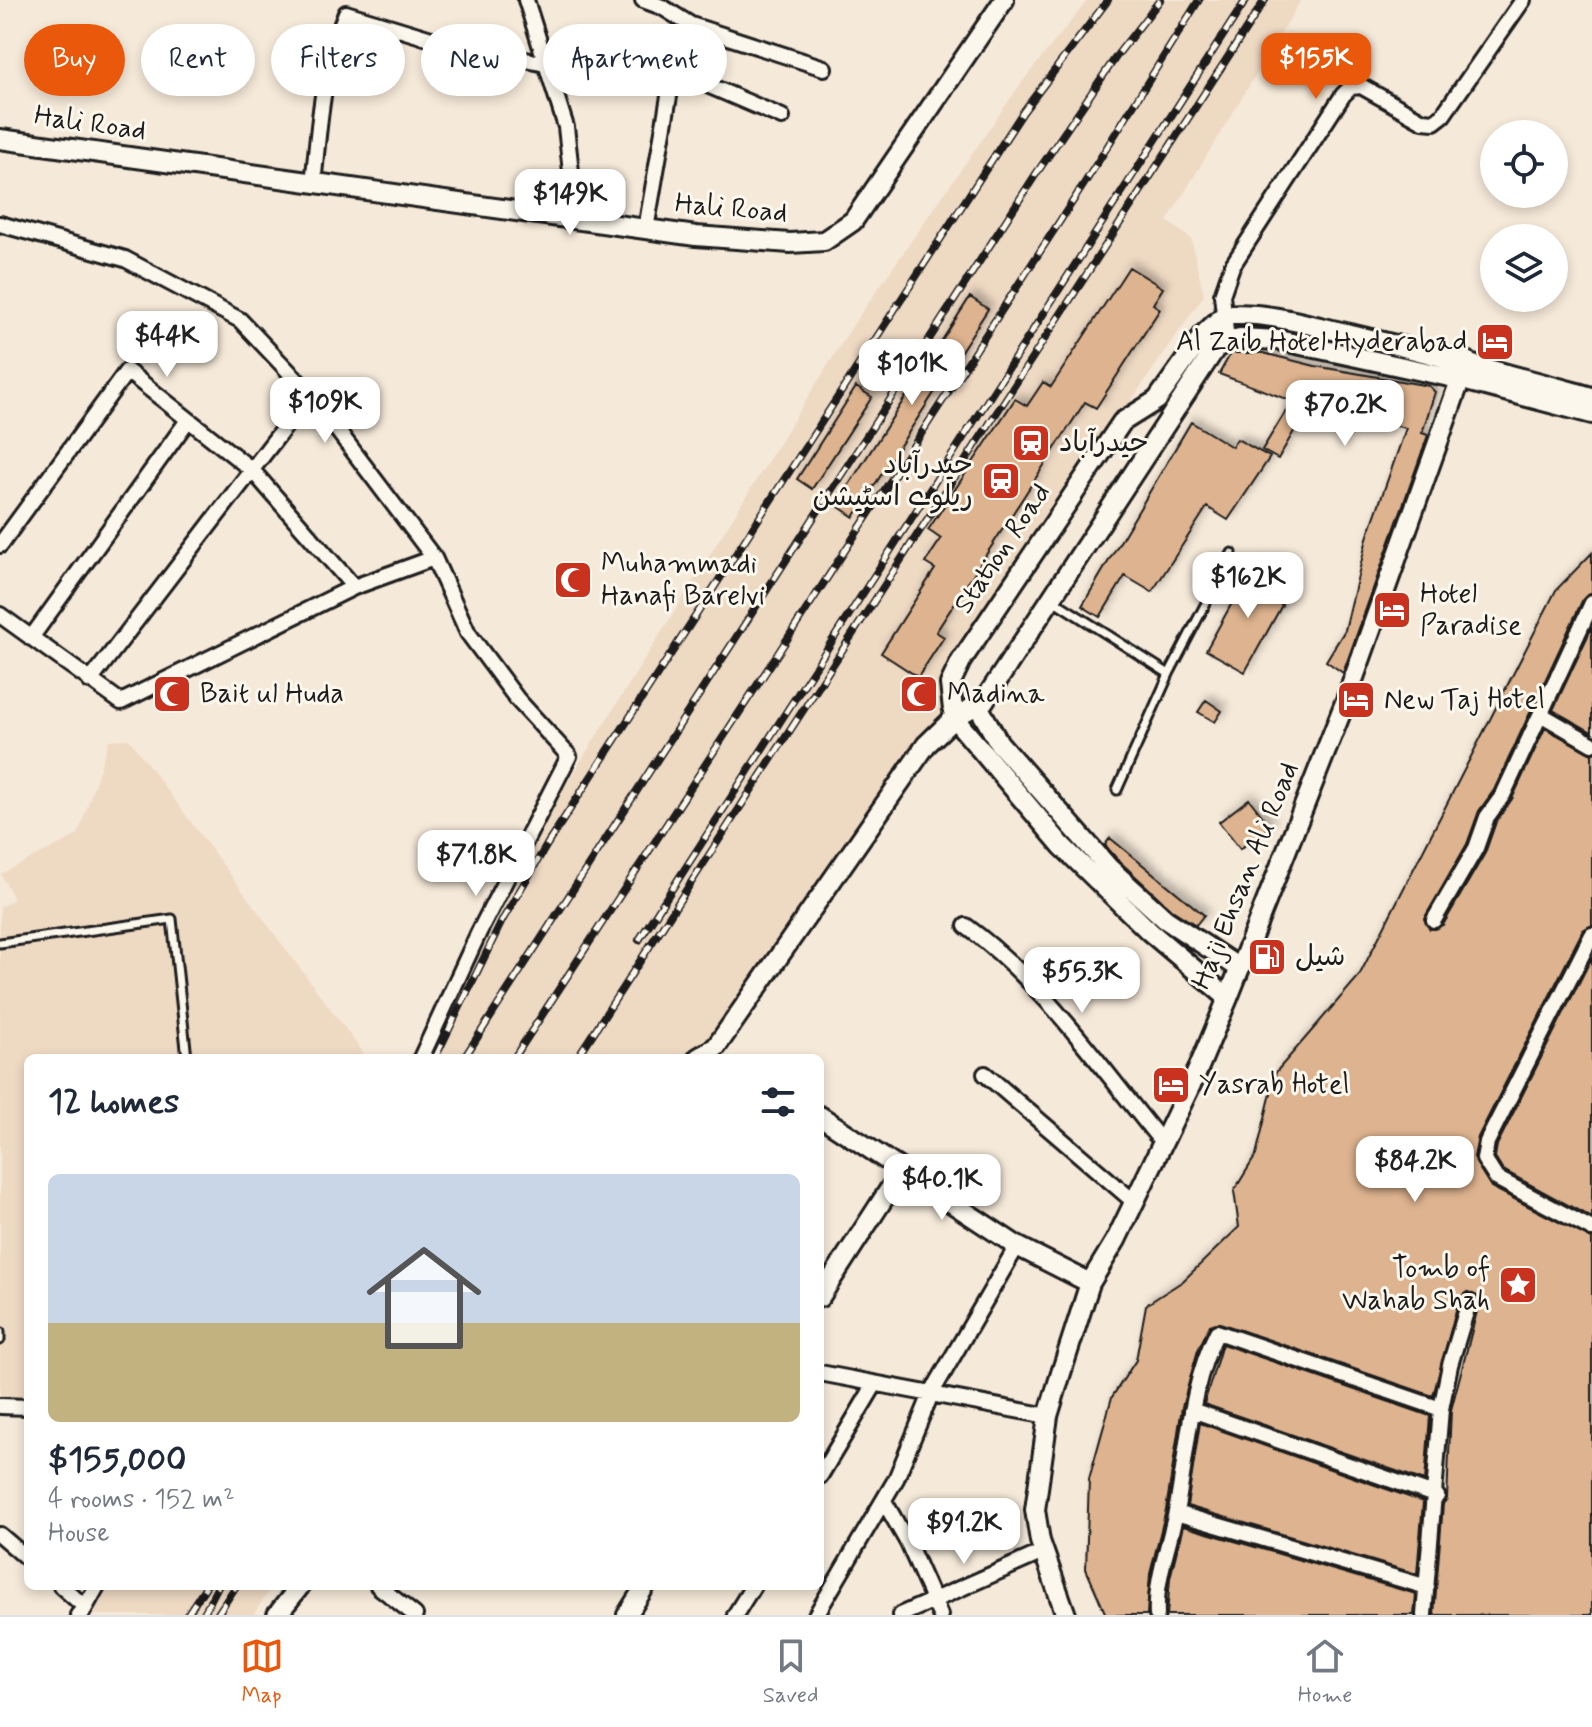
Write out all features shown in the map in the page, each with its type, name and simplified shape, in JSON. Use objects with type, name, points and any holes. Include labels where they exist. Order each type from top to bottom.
[{"type":"street","points":[[526,0],[543,54]]},
{"type":"street","points":[[643,0],[662,7],[689,24]]},
{"type":"street","name":"Hali Road","points":[[0,139],[313,184],[576,216],[646,229],[790,243],[824,241],[853,221],[1004,0]]},
{"type":"street","points":[[1227,341],[1222,295],[1232,266],[1343,95],[1351,87],[1361,86],[1423,121],[1434,122],[1443,115],[1523,0]]},
{"type":"street","points":[[313,184],[321,89],[329,53],[346,13],[451,45],[543,63]]},
{"type":"street","points":[[727,37],[824,68]]},
{"type":"street","points":[[727,93],[782,117]]},
{"type":"street","points":[[556,96],[566,127],[576,216]]},
{"type":"street","points":[[646,229],[670,96]]},
{"type":"street","points":[[0,224],[125,259],[240,320],[310,394],[434,558],[468,633],[517,699],[569,756],[479,932],[423,1054]]},
{"type":"street","points":[[1224,315],[1255,314],[1281,319],[1463,370],[1592,414]]},
{"type":"street","name":"Station Road","points":[[954,718],[950,684],[970,648],[1122,422],[1157,400],[1204,334],[1224,315]]},
{"type":"street","points":[[724,1053],[926,745],[954,718],[978,706],[1215,349],[1227,341],[1278,340],[1587,391]]},
{"type":"street","name":"Haji Ehsan Ali Road","points":[[1066,1615],[1043,1552],[1035,1510],[1048,1416],[1090,1283],[1116,1240],[1132,1200],[1196,1074],[1228,998],[1346,700],[1463,370]]},
{"type":"street","points":[[0,545],[127,371],[252,470],[354,587]]},
{"type":"street","points":[[90,681],[310,394]]},
{"type":"street","points":[[31,638],[188,420]]},
{"type":"street","points":[[0,615],[121,702],[354,587],[434,558]]},
{"type":"street","points":[[1434,920],[1476,848],[1487,817],[1503,795],[1592,603]]},
{"type":"street","points":[[978,706],[999,743],[1109,868],[1165,919],[1239,968]]},
{"type":"street","points":[[1542,715],[1592,744]]},
{"type":"street","points":[[954,718],[983,748],[1062,846],[1149,931],[1228,998]]},
{"type":"street","points":[[966,926],[985,940],[1050,1007],[1162,1142]]},
{"type":"street","points":[[1592,935],[1487,1142],[1484,1159],[1496,1178],[1592,1229]]},
{"type":"street","points":[[985,1074],[1132,1200]]},
{"type":"street","points":[[824,1119],[1017,1246],[1090,1283]]},
{"type":"street","points":[[824,1291],[902,1170]]},
{"type":"street","points":[[816,1615],[884,1501],[913,1445],[931,1394],[1017,1246]]},
{"type":"street","points":[[1424,1615],[1437,1496],[1441,1409],[1450,1365],[1469,1302]]},
{"type":"street","points":[[1157,1615],[1156,1597],[1176,1513],[1192,1410],[1217,1332],[1441,1409]]},
{"type":"street","points":[[824,1374],[1048,1416]]},
{"type":"street","points":[[824,1469],[875,1384]]},
{"type":"street","points":[[0,1406],[24,1407]]},
{"type":"street","points":[[1192,1410],[1437,1496]]},
{"type":"street","points":[[884,1501],[908,1543],[940,1615]]},
{"type":"street","points":[[1176,1513],[1427,1587]]},
{"type":"street","points":[[0,1535],[24,1556]]},
{"type":"street","points":[[900,1615],[1043,1552]]},
{"type":"street","points":[[64,1590],[81,1612],[95,1590]]},
{"type":"street","points":[[277,1615],[297,1590]]},
{"type":"street","points":[[383,1590],[415,1615]]},
{"type":"street","points":[[627,1615],[643,1590]]},
{"type":"street","points":[[735,1615],[751,1590]]},
{"type":"lane","points":[[1117,790],[1169,674],[1232,553]]},
{"type":"lane","points":[[1051,599],[1169,674]]},
{"type":"lane","points":[[0,943],[172,919],[187,1054]]},
{"type":"lane","points":[[0,1332],[0,1340]]},
{"type":"shaded area","points":[[1088,0],[1301,0],[1167,221],[1191,239],[1204,295],[942,675],[941,718],[711,1035],[692,1054],[430,1054],[558,798],[853,325],[1022,82]]},
{"type":"shaded area","points":[[129,739],[364,1054],[24,1054],[24,1409],[0,1409],[0,907],[14,899],[1,874],[78,835],[109,740]]},
{"type":"shaded area","points":[[106,1590],[269,1590],[253,1615],[93,1615]]},
{"type":"building","name":"حیدرآباد","points":[[1129,267],[1163,288],[1153,304],[1160,309],[1096,408],[1085,402],[936,632],[944,637],[918,677],[881,653],[935,569],[925,563],[941,539],[928,530],[1015,399],[1027,406],[1043,382],[1051,387]]},
{"type":"building","points":[[970,297],[988,309],[854,517],[836,505]]},
{"type":"building","points":[[1231,353],[1263,353],[1315,366],[1429,386],[1435,392],[1422,433],[1428,435],[1343,673],[1326,661],[1345,630],[1367,538],[1406,428],[1387,424],[1391,401],[1347,394],[1316,410],[1308,407],[1278,459],[1262,450],[1292,401],[1219,374]]},
{"type":"building","points":[[856,387],[872,397],[812,489],[797,479]]},
{"type":"building","points":[[1191,422],[1232,447],[1237,439],[1270,457],[1228,520],[1207,507],[1152,592],[1125,576],[1100,617],[1082,606]]},
{"type":"building","points":[[1592,553],[1592,593],[1583,599],[1494,790],[1479,811],[1467,844],[1424,919],[1430,929],[1443,925],[1485,853],[1496,822],[1512,799],[1545,728],[1592,754],[1592,925],[1583,930],[1478,1137],[1474,1157],[1491,1187],[1592,1239],[1592,1615],[1434,1615],[1443,1504],[1447,1499],[1451,1410],[1479,1304],[1477,1296],[1468,1292],[1459,1299],[1433,1396],[1220,1323],[1210,1325],[1198,1350],[1182,1407],[1166,1510],[1150,1574],[1147,1615],[1106,1615],[1086,1569],[1089,1479],[1112,1397],[1136,1360],[1146,1305],[1183,1281],[1239,1227],[1234,1191],[1256,1155],[1276,1072],[1359,976],[1556,590]]},
{"type":"building","points":[[1267,564],[1286,576],[1272,599],[1282,605],[1245,672],[1206,650],[1243,583],[1251,588]]},
{"type":"building","points":[[1592,627],[1592,732],[1553,710]]},
{"type":"building","points":[[1206,700],[1222,711],[1215,722],[1198,712]]},
{"type":"building","points":[[1249,799],[1270,826],[1240,849],[1219,822]]},
{"type":"building","points":[[1110,838],[1204,915],[1196,925],[1172,910],[1118,860],[1105,845]]},
{"type":"building","points":[[1592,957],[1592,1218],[1503,1170],[1495,1157],[1497,1145]]},
{"type":"building","points":[[1222,1344],[1430,1416],[1425,1481],[1204,1404]]},
{"type":"building","points":[[1200,1423],[1423,1502],[1417,1574],[1187,1506]]},
{"type":"building","points":[[1183,1526],[1416,1594],[1414,1615],[1167,1615],[1170,1578]]},
{"type":"railway","points":[[437,1054],[503,919],[548,843],[1023,112],[1108,0]]},
{"type":"railway","points":[[467,1054],[1036,174],[1118,54],[1160,0]]},
{"type":"railway","points":[[517,1054],[1084,184],[1199,0]]},
{"type":"railway","points":[[639,940],[1246,0]]},
{"type":"railway","points":[[580,1054],[1265,0]]},
{"type":"railway","points":[[187,1615],[203,1590]]},
{"type":"railway","points":[[203,1615],[216,1590]]},
{"type":"railway","points":[[217,1615],[233,1590]]},
{"type":"place","name":"Al Zaib Hotel Hyderabad","points":[[1495,342]]},
{"type":"place","name":"حیدرآباد","points":[[1031,443]]},
{"type":"place","name":"حیدرآباد ریلوے اسٹیشن","points":[[1001,481]]},
{"type":"place","name":"Muhammadi Hanafi Barelvi","points":[[573,580]]},
{"type":"place","name":"Hotel Paradise","points":[[1392,610]]},
{"type":"place","name":"Bait ul Huda","points":[[172,694]]},
{"type":"place","name":"Madina","points":[[919,694]]},
{"type":"place","name":"New Taj Hotel","points":[[1356,700]]},
{"type":"place","name":"شیل","points":[[1267,957]]},
{"type":"place","name":"Yasrab Hotel","points":[[1171,1085]]},
{"type":"place","name":"Tomb of Wahab Shah","points":[[1518,1285]]}]
